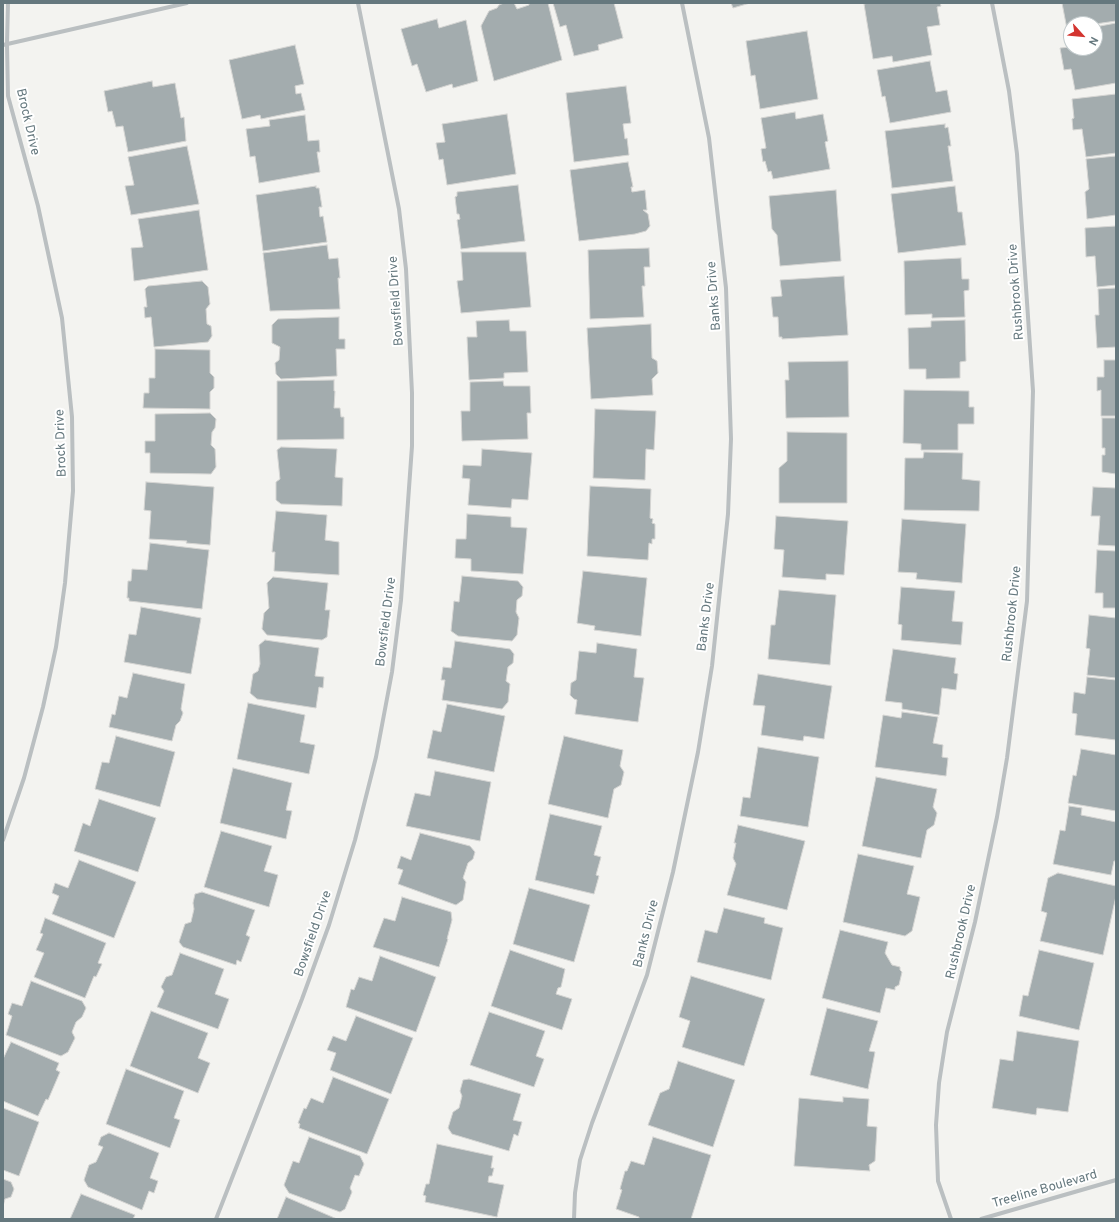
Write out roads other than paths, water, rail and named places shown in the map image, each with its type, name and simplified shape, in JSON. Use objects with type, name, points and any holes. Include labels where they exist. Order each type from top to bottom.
[{"type":"street","name":"Brock Drive","points":[[3,840],[24,778],[43,707],[56,648],[65,583],[73,491],[72,417],[62,318],[40,213],[8,96],[5,45],[8,3]]},
{"type":"street","points":[[3,41],[5,45],[187,3]]},
{"type":"street","name":"Bowsfield Drive","points":[[216,1219],[302,999],[329,924],[355,840],[376,757],[392,672],[401,600],[412,438],[410,342],[406,269],[399,209],[358,3]]},
{"type":"street","name":"Banks Drive","points":[[574,1219],[575,1193],[580,1160],[592,1123],[647,976],[673,872],[698,752],[712,666],[728,514],[731,439],[730,371],[726,288],[709,138],[682,3]]},
{"type":"street","name":"Rushbrook Drive","points":[[951,1219],[938,1181],[936,1125],[939,1083],[947,1032],[975,922],[998,810],[1027,601],[1033,391],[1028,298],[1017,154],[1010,99],[992,3]]},
{"type":"street","name":"Treeline Boulevard","points":[[980,1219],[1116,1180]]}]
